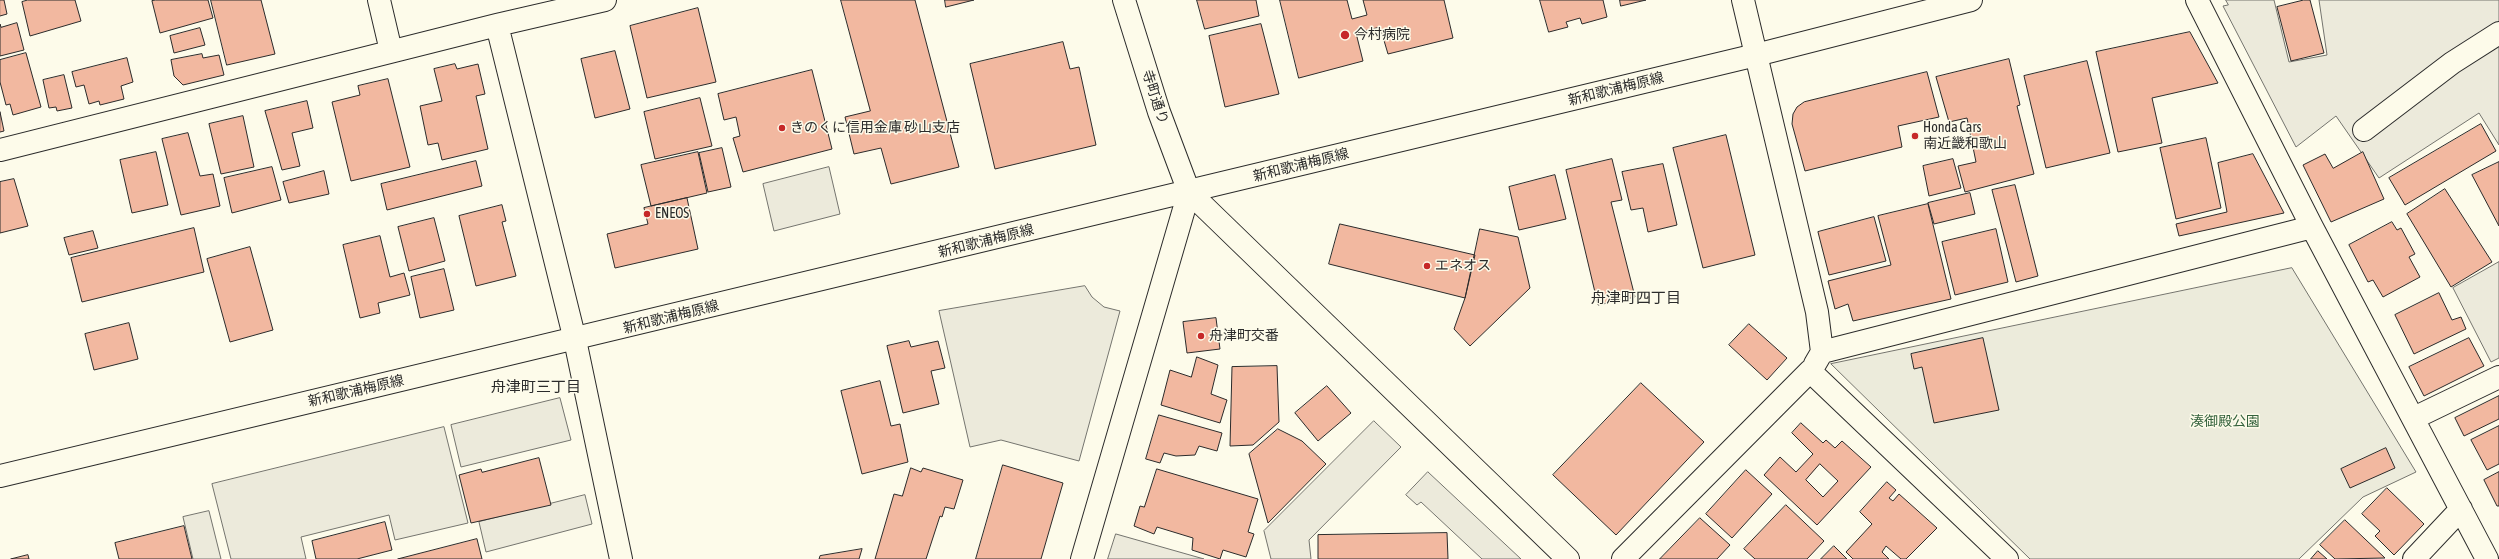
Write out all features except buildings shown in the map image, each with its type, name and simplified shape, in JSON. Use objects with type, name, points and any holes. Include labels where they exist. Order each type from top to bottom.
[{"type":"street","points":[[378,0],[391,51]]},
{"type":"street","points":[[0,150],[391,51],[605,0]]},
{"type":"street","name":"寺町通り","points":[[1124,0],[1159,112],[1189,192]]},
{"type":"street","points":[[1623,559],[1810,370],[1822,352],[1817,312],[1743,0]]},
{"type":"street","points":[[2197,0],[2312,226],[2414,418],[2486,559]]},
{"type":"street","name":"新和歌浦梅原線","points":[[0,476],[575,340],[1756,55],[1959,2]]},
{"type":"street","points":[[497,25],[575,340],[621,559]]},
{"type":"street","points":[[2364,130],[2452,63],[2499,33]]},
{"type":"street","points":[[1082,559],[1189,192],[1568,559]]},
{"type":"street","points":[[1822,352],[2312,226]]},
{"type":"street","points":[[1810,370],[2007,559]]},
{"type":"street","points":[[2414,418],[2499,377]]},
{"type":"street","points":[[2414,559],[2461,509]]},
{"type":"green space","name":"湊御殿公園","points":[[2292,268],[2416,472],[2363,497],[2299,559],[2030,559],[1831,364]]},
{"type":"shaded area","points":[[2226,0],[2274,0],[2289,62],[2327,55],[2319,0],[2499,0],[2499,145],[2479,113],[2379,178],[2336,116],[2296,147],[2223,6],[2228,5]]},
{"type":"shaded area","points":[[829,167],[840,214],[774,231],[763,184]]},
{"type":"shaded area","points":[[2499,262],[2499,358],[2491,362],[2453,288]]},
{"type":"shaded area","points":[[1085,286],[1092,297],[1104,307],[1120,311],[1079,461],[1001,440],[970,447],[939,311]]},
{"type":"shaded area","points":[[560,398],[571,440],[461,467],[451,425]]},
{"type":"shaded area","points":[[1374,421],[1401,447],[1309,540],[1311,559],[1271,559],[1264,531]]},
{"type":"shaded area","points":[[444,427],[468,523],[395,540],[389,515],[301,537],[306,559],[231,559],[212,484]]},
{"type":"shaded area","points":[[1428,472],[1521,559],[1482,559],[1421,502],[1417,505],[1406,495]]},
{"type":"shaded area","points":[[585,495],[592,524],[486,552],[479,522]]},
{"type":"shaded area","points":[[209,511],[221,559],[193,559],[183,517]]},
{"type":"shaded area","points":[[1116,534],[1204,559],[1108,559]]},
{"type":"place","name":"今村病院","points":[[1345,35]]},
{"type":"place","name":"きのくに信用金庫 砂山支店","points":[[782,128]]},
{"type":"place","name":"Honda Cars 南近畿和歌山","points":[[1915,136]]},
{"type":"place","name":"ENEOS","points":[[647,214]]},
{"type":"place","name":"エネオス","points":[[1427,266]]},
{"type":"place","name":"舟津町交番","points":[[1201,336]]},
{"type":"district","name":"舟津町四丁目","points":[[1636,298]]},
{"type":"district","name":"舟津町三丁目","points":[[536,387]]}]
